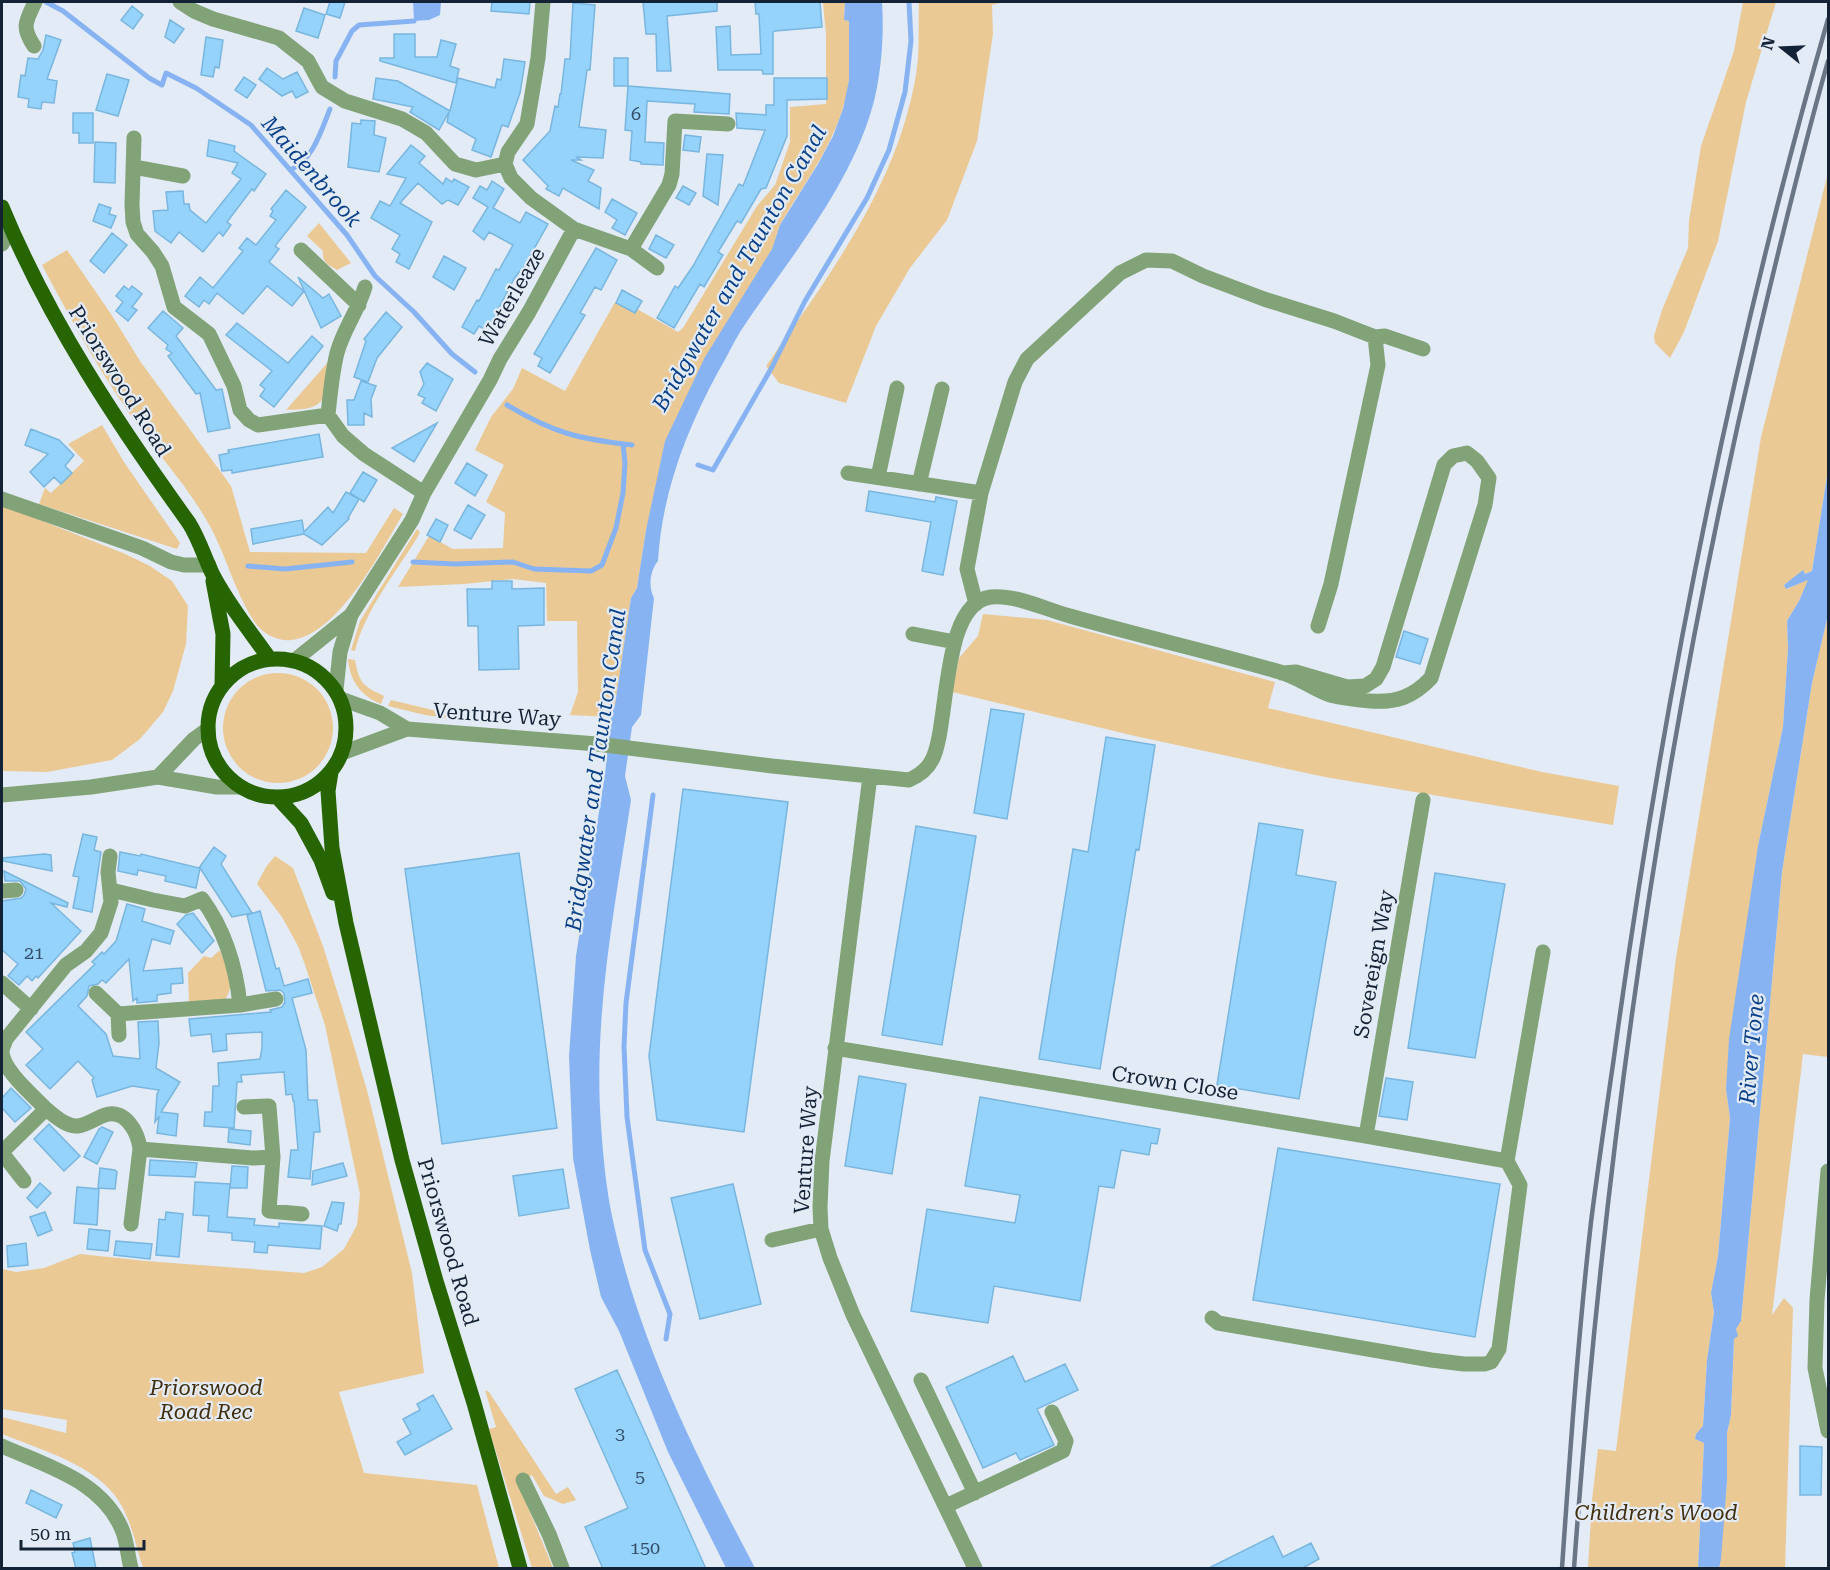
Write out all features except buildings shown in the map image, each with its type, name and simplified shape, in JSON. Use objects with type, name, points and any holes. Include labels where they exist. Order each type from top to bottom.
[{"type":"main road","name":"Priorswood Road","points":[[2,207],[39,290],[68,342],[198,537],[210,569],[222,634],[222,685]]},
{"type":"main road","name":"Priorswood Road","points":[[210,569],[269,658]]},
{"type":"main road","points":[[269,658],[295,660],[318,671],[338,694],[347,726],[342,753],[331,772],[320,783],[292,796],[277,797],[252,793],[241,787],[227,776],[210,746],[209,714],[222,685],[238,670],[269,658]]},
{"type":"main road","name":"Priorswood Road","points":[[331,772],[328,791],[332,848],[346,923],[402,1160],[474,1403],[520,1569]]},
{"type":"main road","name":"Priorswood Road","points":[[277,797],[301,823],[311,841],[346,923]]},
{"type":"street","points":[[180,2],[213,19],[279,38],[308,61],[322,87],[345,101],[402,119],[426,133],[455,164],[476,170],[505,164]]},
{"type":"street","points":[[543,2],[538,58],[527,124],[508,152],[505,164],[511,178],[531,198],[574,229],[631,249],[657,268]]},
{"type":"street","points":[[34,4],[25,24],[25,33],[34,46]]},
{"type":"street","points":[[631,249],[669,185],[672,174],[675,121],[728,124]]},
{"type":"street","points":[[134,138],[133,222],[137,234],[162,266],[174,307],[209,334],[234,386],[240,410],[249,420],[258,424],[328,415]]},
{"type":"street","points":[[134,167],[183,176]]},
{"type":"street","name":"Waterleaze","points":[[338,694],[340,652],[351,615],[412,520],[424,493],[574,229]]},
{"type":"street","points":[[2,244],[12,232]]},
{"type":"street","points":[[301,250],[359,305]]},
{"type":"street","points":[[1282,673],[1296,672],[1347,687],[1365,687],[1376,679],[1383,667],[1444,465],[1453,456],[1467,453],[1478,460],[1489,478],[1485,505],[1431,678],[1419,690],[1402,699],[1371,701],[1331,695],[1282,673],[1029,603],[992,597],[976,604],[967,568],[981,493],[1015,382],[1027,359],[1120,273],[1146,260],[1172,261],[1264,300],[1334,321],[1375,337],[1385,336],[1423,349]]},
{"type":"street","points":[[365,287],[337,353],[328,415],[343,436],[357,448],[424,493]]},
{"type":"street","points":[[1318,626],[1331,584],[1378,365],[1375,337]]},
{"type":"street","points":[[878,477],[897,388]]},
{"type":"street","points":[[919,484],[942,390]]},
{"type":"street","points":[[848,473],[981,493]]},
{"type":"street","points":[[2,499],[142,548],[171,562],[210,569]]},
{"type":"street","name":"Venture Way","points":[[342,753],[407,729],[597,744],[909,780],[920,775],[932,759],[955,642],[962,621],[976,604]]},
{"type":"street","name":"Waterleaze","points":[[295,660],[351,615]]},
{"type":"street","points":[[913,634],[955,642]]},
{"type":"street","name":"Venture Way","points":[[338,694],[380,713],[407,729]]},
{"type":"street","points":[[158,777],[194,739],[208,729]]},
{"type":"street","name":"Venture Way","points":[[870,776],[822,1161],[820,1207],[822,1229],[830,1258],[853,1316],[975,1569]]},
{"type":"street","points":[[2,795],[91,787],[158,777],[217,787],[241,787]]},
{"type":"street","name":"Sovereign Way","points":[[1366,1136],[1423,800]]},
{"type":"street","points":[[110,856],[108,872],[111,902],[100,933],[86,951],[66,965],[6,1039],[2,1052],[5,1063],[14,1075],[46,1109],[69,1125],[79,1126],[108,1114],[119,1116],[130,1123],[136,1132],[140,1149],[130,1224]]},
{"type":"street","points":[[111,890],[185,906],[202,898],[224,936],[238,982],[240,1005]]},
{"type":"street","points":[[1212,1318],[1218,1323],[1431,1360],[1464,1364],[1491,1362],[1499,1349],[1519,1204],[1520,1185],[1507,1161],[1543,952]]},
{"type":"street","points":[[2,983],[31,1009]]},
{"type":"street","points":[[96,993],[118,1014],[119,1035]]},
{"type":"street","points":[[118,1014],[240,1005],[276,999]]},
{"type":"street","name":"Crown Close","points":[[836,1048],[1507,1161]]},
{"type":"street","points":[[244,1107],[269,1106],[273,1157],[269,1210],[302,1214]]},
{"type":"street","points":[[24,1181],[2,1153],[46,1109]]},
{"type":"street","points":[[140,1149],[254,1158],[273,1157]]},
{"type":"street","points":[[1828,1171],[1817,1300],[1815,1368],[1828,1431]]},
{"type":"street","points":[[772,1240],[822,1229]]},
{"type":"street","points":[[921,1380],[975,1493]]},
{"type":"street","points":[[946,1506],[1063,1451],[1065,1441],[1052,1412]]},
{"type":"street","points":[[2,1446],[72,1477],[93,1491],[112,1510],[123,1533],[131,1569]]},
{"type":"street","points":[[524,1480],[562,1569]]},
{"type":"green space","points":[[823,2],[845,2],[844,20],[849,21],[850,73],[839,119],[822,155],[781,223],[768,258],[732,316],[646,530],[637,588],[631,598],[615,705],[611,717],[570,715],[578,692],[577,621],[547,621],[546,583],[513,579],[398,587],[429,536],[453,549],[503,548],[505,513],[486,502],[504,465],[475,450],[491,417],[513,389],[522,368],[565,391],[615,302],[635,313],[637,309],[678,332],[683,328],[757,206],[775,185],[790,142],[790,107],[826,104],[826,35]]},
{"type":"green space","points":[[919,2],[1004,2],[992,5],[993,34],[977,141],[947,220],[910,268],[876,326],[846,403],[779,383],[766,366],[858,228],[893,155],[907,116],[916,75]]},
{"type":"green space","points":[[1743,2],[1776,2],[1746,102],[1718,241],[1684,332],[1670,358],[1655,343],[1654,336],[1662,310],[1688,248],[1689,221],[1701,146],[1734,51]]},
{"type":"green space","name":"Children's Wood","points":[[1828,173],[1828,470],[1812,571],[1805,574],[1803,570],[1784,585],[1787,589],[1809,579],[1787,621],[1788,648],[1783,727],[1758,846],[1726,1089],[1730,1118],[1718,1256],[1711,1293],[1714,1312],[1707,1360],[1703,1426],[1695,1439],[1704,1443],[1698,1568],[1588,1568],[1598,1449],[1616,1451],[1676,958],[1761,437]]},
{"type":"green space","points":[[319,223],[351,263],[337,270],[326,263],[323,251],[307,236]]},
{"type":"green space","points":[[67,250],[140,361],[231,486],[250,552],[366,553],[394,508],[403,514],[357,589],[326,623],[309,634],[292,640],[282,640],[267,634],[256,624],[248,612],[207,521],[115,393],[82,339],[42,265]]},
{"type":"green space","points":[[329,361],[322,400],[310,408],[286,410]]},
{"type":"green space","points":[[102,425],[124,462],[180,543],[177,549],[39,504],[45,488],[51,493],[84,461],[68,444]]},
{"type":"green space","points":[[2,505],[150,566],[172,581],[188,606],[186,644],[173,691],[163,712],[140,739],[112,760],[47,772],[2,771]]},
{"type":"green space","points":[[417,529],[420,532],[417,538],[373,607],[359,636],[355,651],[351,650],[360,621]]},
{"type":"green space","points":[[983,614],[1047,620],[1275,682],[1268,708],[1542,772],[1619,786],[1613,825],[1325,777],[1135,736],[952,692],[959,658],[978,636]]},
{"type":"green space","points":[[1828,615],[1828,1057],[1803,1054],[1772,1315],[1784,1298],[1793,1308],[1785,1568],[1719,1568],[1727,1481],[1727,1433],[1731,1415],[1734,1339],[1741,1321],[1782,872],[1812,683]]},
{"type":"green space","points":[[348,659],[355,660],[363,683],[384,696],[381,704],[367,696],[357,686],[351,674]]},
{"type":"green space","points":[[278,673],[299,677],[317,689],[329,707],[333,728],[329,749],[317,767],[299,779],[278,783],[257,779],[239,767],[227,749],[223,728],[227,707],[239,689],[257,677]]},
{"type":"green space","points":[[391,700],[441,712],[490,719],[485,723],[425,715],[388,706]]},
{"type":"green space","name":"Priorswood Road Rec","points":[[275,856],[293,868],[323,946],[368,1094],[412,1273],[424,1373],[339,1392],[364,1473],[477,1485],[499,1568],[143,1568],[128,1518],[110,1490],[98,1479],[67,1460],[2,1434],[2,1417],[66,1433],[67,1420],[2,1409],[2,1269],[16,1272],[44,1268],[80,1254],[304,1273],[322,1267],[344,1249],[357,1225],[360,1194],[325,1025],[298,946],[282,917],[257,884]]},
{"type":"green space","points":[[220,950],[230,981],[230,988],[225,999],[189,1003],[188,973],[204,956],[211,958]]},
{"type":"green space","points":[[485,1390],[489,1392],[556,1494],[568,1487],[576,1500],[563,1504],[544,1496],[532,1475],[518,1483],[553,1568],[532,1568],[489,1429],[496,1427]]},
{"type":"water","points":[[413,2],[441,2],[440,15],[429,20],[414,21]]},
{"type":"water","points":[[845,2],[882,2],[883,37],[879,73],[875,97],[865,129],[852,160],[818,220],[734,342],[706,394],[686,440],[670,487],[660,536],[658,561],[651,579],[654,598],[641,715],[632,727],[625,776],[631,800],[612,921],[603,1002],[599,1084],[605,1171],[612,1216],[623,1262],[653,1353],[711,1483],[755,1568],[726,1568],[668,1452],[619,1331],[601,1297],[573,1158],[569,1056],[576,956],[631,598],[637,588],[646,530],[665,441],[705,357],[772,249],[780,225],[833,136],[843,109],[849,80],[849,21],[844,20]]},
{"type":"water","name":"River Tone","points":[[1828,470],[1828,615],[1812,683],[1782,872],[1741,1321],[1736,1329],[1738,1336],[1734,1339],[1721,1559],[1719,1568],[1698,1568],[1704,1443],[1695,1439],[1703,1426],[1707,1360],[1714,1312],[1711,1293],[1718,1256],[1730,1118],[1726,1089],[1729,1039],[1758,846],[1783,727],[1788,648],[1787,621],[1808,580],[1786,589],[1784,585],[1803,570],[1805,574],[1812,571]]},
{"type":"waterway","name":"Maidenbrook","points":[[46,2],[63,11],[149,78],[162,85],[166,73],[196,88],[251,125],[347,235],[375,276],[414,312],[452,354],[475,372]]},
{"type":"waterway","points":[[698,465],[713,470],[772,367],[805,301],[867,198],[889,150],[905,92],[911,41],[909,2]]},
{"type":"waterway","points":[[335,77],[336,61],[352,31],[359,25],[414,21]]},
{"type":"waterway","points":[[290,170],[305,159],[310,152],[330,109]]},
{"type":"waterway","name":"Maidenbrook","points":[[507,405],[523,415],[567,433],[632,445]]},
{"type":"waterway","points":[[413,562],[455,564],[513,562],[534,569],[591,571],[602,565],[616,528],[623,493],[625,463],[623,444]]},
{"type":"waterway","points":[[248,566],[285,569],[352,562]]},
{"type":"waterway","points":[[653,795],[626,1003],[624,1046],[627,1117],[645,1250],[670,1314],[666,1339]]},
{"type":"railway","points":[[1562,1568],[1578,1352],[1591,1222],[1654,795],[1702,534],[1730,404],[1760,275],[1828,19]]},
{"type":"railway","points":[[1574,1568],[1602,1258],[1620,1103],[1641,949],[1666,795],[1693,642],[1724,489],[1783,233],[1828,61]]},
{"type":"water label","name":"Bridgwater and Taunton Canal","points":[[739,268]]},
{"type":"water label","name":"Bridgwater and Taunton Canal","points":[[595,770]]}]
